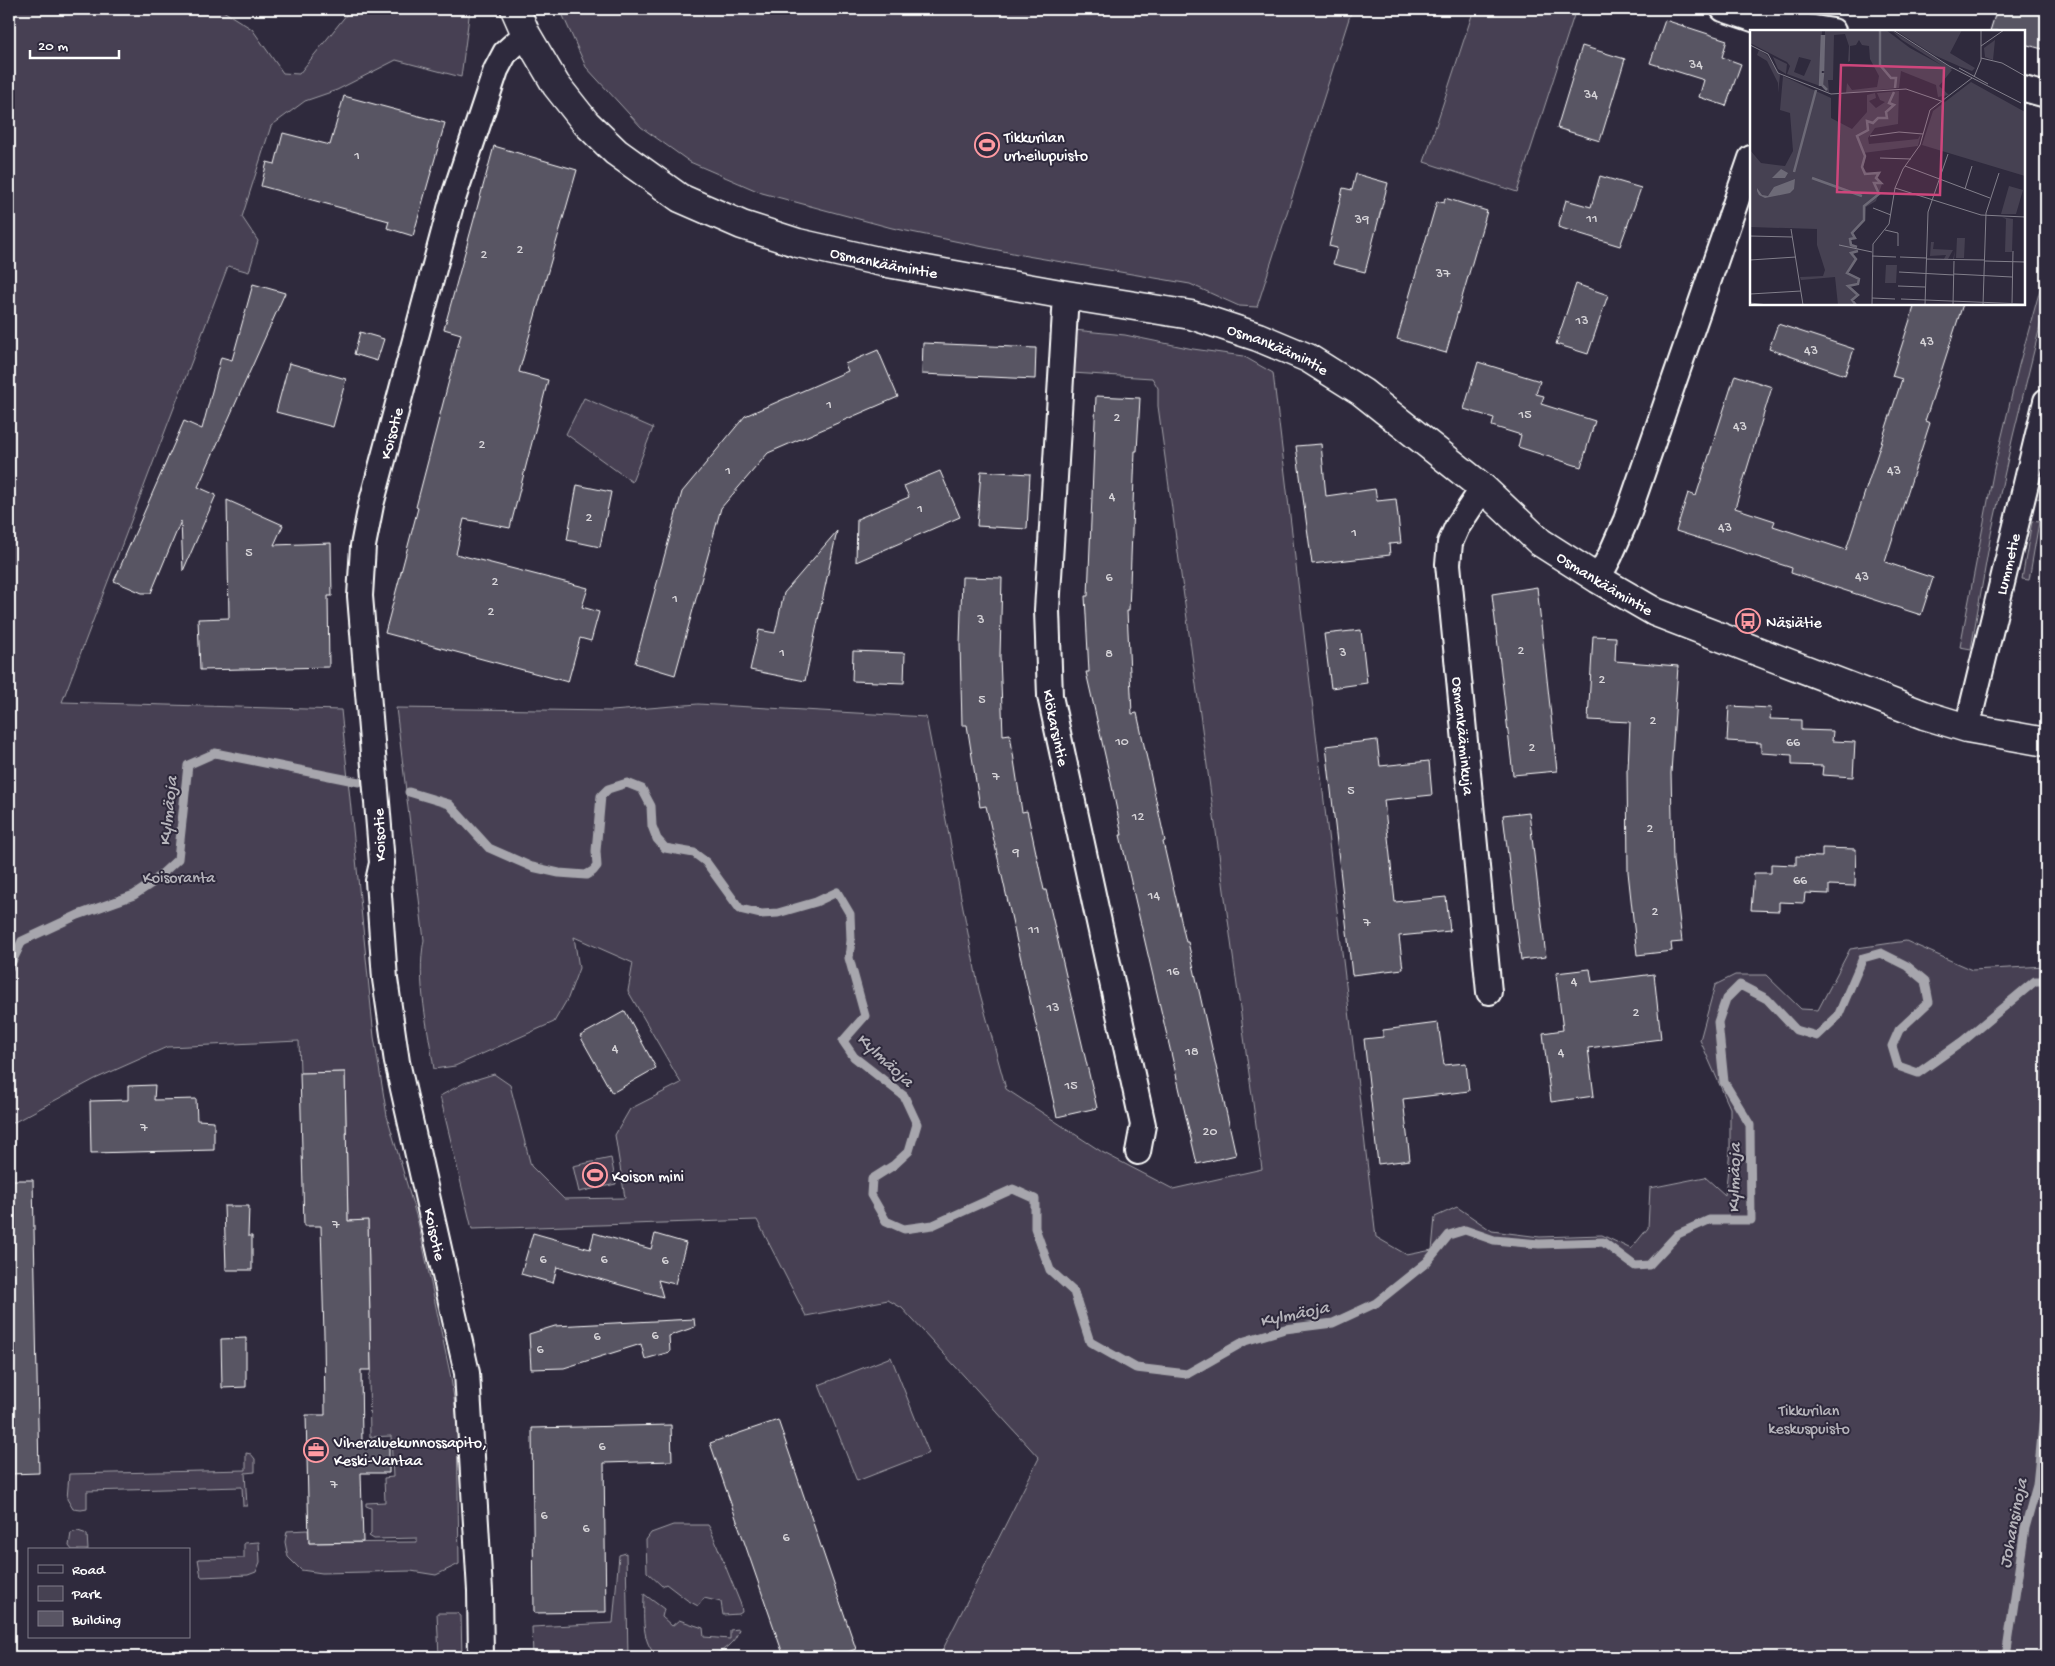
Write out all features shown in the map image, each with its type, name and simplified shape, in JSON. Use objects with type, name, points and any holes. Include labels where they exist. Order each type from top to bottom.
[{"type":"street","name":"Osmankäämintie","points":[[515,9],[526,34],[556,85],[586,123],[616,152],[680,198],[742,225],[798,242],[882,262],[1066,296],[1190,315],[1258,337],[1308,358],[1362,392],[1483,488],[1540,542],[1655,612],[1924,715],[1967,728],[2046,742]]},
{"type":"street","points":[[1723,9],[1771,25],[1797,22],[1829,30]]},
{"type":"street","name":"Koisotie","points":[[481,1657],[480,1591],[467,1373],[394,1044],[385,979],[378,881],[382,863],[360,596],[363,546],[371,505],[451,205],[496,70],[505,53],[526,34]]},
{"type":"street","points":[[2025,89],[2046,96]]},
{"type":"street","points":[[1598,579],[1626,520],[1750,161]]},
{"type":"street","name":"Klökarsintie","points":[[1066,296],[1047,610],[1050,696],[1144,1126],[1138,1152]]},
{"type":"street","name":"Lummetie","points":[[1967,728],[2046,401]]},
{"type":"street","name":"Osmankääminkuja","points":[[1483,488],[1457,527],[1450,543],[1448,564],[1489,992]]},
{"type":"green space","name":"Koisoranta","points":[[9,9],[220,9],[252,29],[283,73],[299,74],[351,9],[470,9],[461,77],[396,60],[337,90],[305,101],[271,126],[242,217],[258,241],[249,272],[228,266],[62,702],[341,710],[374,1037],[387,1116],[418,1222],[451,1378],[457,1419],[459,1564],[436,1575],[411,1571],[322,1573],[301,1570],[288,1557],[285,1542],[287,1531],[308,1530],[309,1543],[417,1542],[417,1538],[374,1539],[369,1536],[371,1534],[371,1508],[366,1506],[366,1503],[385,1502],[384,1478],[393,1477],[391,1436],[370,1437],[369,1378],[371,1370],[368,1221],[348,1221],[345,1072],[300,1073],[299,1041],[167,1047],[95,1079],[9,1125]]},
{"type":"green space","name":"Tikkurilan urheilupuisto","points":[[560,9],[1352,9],[1257,307],[1239,306],[1190,284],[1027,256],[892,228],[762,193],[690,162],[641,127],[586,67]]},
{"type":"green space","points":[[1474,9],[1576,9],[1517,192],[1424,162]]},
{"type":"green space","points":[[2046,268],[2046,302],[1991,534],[1971,649],[1960,647],[1994,469],[2019,365]]},
{"type":"green space","name":"Tikkurilan keskuspuisto","points":[[1074,330],[1125,335],[1193,349],[1243,356],[1273,373],[1376,1237],[1407,1255],[1432,1250],[1435,1217],[1457,1207],[1492,1231],[1540,1237],[1602,1235],[1631,1249],[1648,1228],[1650,1188],[1705,1177],[1725,1195],[1730,1150],[1730,1108],[1700,1040],[1715,985],[1735,975],[1766,975],[1801,1009],[1818,1010],[1850,949],[1906,941],[1972,970],[2046,966],[2046,1657],[939,1657],[1039,1458],[902,1308],[888,1300],[806,1316],[757,1220],[472,1229],[440,1096],[464,1083],[494,1074],[510,1085],[531,1166],[564,1199],[625,1198],[615,1135],[630,1109],[681,1083],[628,991],[633,963],[574,937],[579,968],[568,998],[554,1022],[455,1066],[434,1069],[422,988],[421,972],[424,940],[396,708],[612,711],[698,704],[926,717],[979,990],[1006,1089],[1102,1152],[1173,1189],[1262,1169],[1158,406],[1158,388],[1152,378],[1072,373]]},
{"type":"green space","points":[[584,398],[653,428],[632,482],[566,434]]},
{"type":"green space","points":[[2046,452],[2046,490],[2044,499],[2036,498]]},
{"type":"green space","points":[[2032,521],[2039,522],[2029,580],[2022,579]]},
{"type":"green space","name":"Koison mini","points":[[611,1158],[616,1184],[579,1192],[573,1166]]},
{"type":"green space","points":[[891,1357],[929,1453],[857,1481],[819,1385]]},
{"type":"green space","points":[[246,1453],[251,1454],[255,1459],[255,1472],[245,1473],[247,1506],[243,1506],[242,1487],[87,1491],[87,1509],[81,1510],[73,1509],[67,1499],[69,1474],[246,1470]]},
{"type":"green space","points":[[673,1525],[708,1525],[741,1605],[742,1612],[739,1614],[723,1615],[721,1602],[704,1598],[698,1606],[666,1584],[662,1586],[647,1572],[646,1540],[651,1533]]},
{"type":"green space","points":[[78,1531],[87,1534],[88,1548],[70,1548],[69,1546],[71,1533]]},
{"type":"green space","points":[[259,1542],[260,1562],[256,1572],[248,1575],[201,1577],[198,1559],[244,1558],[244,1543]]},
{"type":"green space","points":[[626,1553],[628,1657],[533,1657],[532,1627],[613,1623],[619,1555]]},
{"type":"green space","points":[[644,1594],[664,1609],[662,1617],[672,1626],[679,1620],[703,1628],[704,1637],[730,1639],[730,1630],[739,1629],[735,1639],[717,1653],[703,1658],[659,1657],[653,1652],[646,1637],[644,1628]]},
{"type":"green space","points":[[437,1613],[457,1613],[461,1616],[462,1657],[439,1657]]},
{"type":"building","points":[[1997,9],[2046,9],[2046,50],[2025,44],[2025,30],[1990,30]]},
{"type":"building","points":[[1665,20],[1727,40],[1722,57],[1741,64],[1726,106],[1699,97],[1704,80],[1650,63]]},
{"type":"building","points":[[1582,46],[1625,59],[1600,141],[1557,128]]},
{"type":"building","points":[[344,96],[445,123],[413,236],[387,228],[389,221],[261,186],[267,162],[275,164],[283,133],[330,145]]},
{"type":"building","points":[[494,146],[577,170],[519,372],[548,380],[510,528],[464,519],[456,554],[588,588],[582,607],[599,612],[591,641],[580,638],[568,682],[385,633],[461,334],[444,329]]},
{"type":"building","points":[[1356,174],[1388,183],[1365,272],[1333,264],[1337,248],[1329,246],[1343,188],[1352,190]]},
{"type":"building","points":[[1600,176],[1641,188],[1620,246],[1558,227],[1566,200],[1591,207]]},
{"type":"building","points":[[1445,198],[1487,211],[1446,353],[1397,339],[1437,201],[1444,203]]},
{"type":"building","points":[[253,284],[285,293],[198,487],[216,495],[183,571],[181,521],[151,593],[142,593],[114,581],[184,421],[202,429],[221,357],[232,360]]},
{"type":"building","points":[[1576,284],[1608,295],[1588,354],[1556,344]]},
{"type":"building","points":[[1915,305],[1963,305],[1925,421],[1930,423],[1885,562],[1933,578],[1921,615],[1791,573],[1792,568],[1676,531],[1688,493],[1696,496],[1735,375],[1772,387],[1735,508],[1775,521],[1773,526],[1846,550],[1902,379],[1892,376]]},
{"type":"building","points":[[1778,324],[1854,349],[1845,375],[1769,349]]},
{"type":"building","points":[[360,332],[384,339],[377,361],[354,354]]},
{"type":"building","points":[[923,343],[1036,348],[1035,379],[922,374]]},
{"type":"building","points":[[878,350],[898,397],[768,453],[721,508],[675,675],[635,663],[682,492],[745,416],[848,371],[845,364]]},
{"type":"building","points":[[1478,362],[1540,381],[1536,394],[1544,396],[1541,404],[1595,421],[1581,467],[1518,447],[1521,435],[1492,426],[1494,418],[1464,409]]},
{"type":"building","points":[[289,363],[346,379],[333,427],[276,412]]},
{"type":"building","points":[[1096,396],[1140,398],[1137,451],[1135,451],[1129,611],[1127,611],[1132,714],[1137,713],[1165,841],[1163,842],[1186,942],[1188,942],[1236,1155],[1197,1164],[1120,835],[1122,835],[1110,777],[1086,672],[1089,672],[1085,596],[1088,596]]},
{"type":"building","points":[[1321,444],[1326,496],[1375,489],[1377,501],[1396,499],[1401,543],[1389,544],[1390,555],[1312,564],[1296,446]]},
{"type":"building","points":[[940,471],[960,517],[856,562],[857,519],[909,497],[904,486]]},
{"type":"building","points":[[981,471],[1030,474],[1027,529],[977,526]]},
{"type":"building","points":[[577,485],[611,492],[600,547],[567,540]]},
{"type":"building","points":[[227,500],[283,525],[274,545],[331,543],[332,596],[328,596],[329,667],[200,670],[198,619],[229,618]]},
{"type":"building","points":[[837,531],[805,681],[750,670],[759,630],[775,633],[784,593]]},
{"type":"building","points":[[962,577],[1002,578],[1000,656],[1003,735],[1010,734],[1022,812],[1027,811],[1044,890],[1046,890],[1097,1108],[1057,1117],[986,806],[980,807],[967,725],[962,725],[960,644]]},
{"type":"building","points":[[1537,587],[1557,771],[1513,775],[1492,594]]},
{"type":"building","points":[[1361,630],[1367,683],[1331,688],[1324,634]]},
{"type":"building","points":[[1593,636],[1616,637],[1615,661],[1678,666],[1671,773],[1673,861],[1682,942],[1671,943],[1672,951],[1637,955],[1628,872],[1627,769],[1630,722],[1588,720]]},
{"type":"building","points":[[853,651],[905,653],[904,683],[852,681]]},
{"type":"building","points":[[1729,706],[1771,708],[1770,719],[1801,720],[1801,730],[1833,731],[1832,741],[1855,742],[1853,777],[1822,775],[1823,766],[1792,765],[1792,755],[1761,753],[1761,743],[1727,741]]},
{"type":"building","points":[[1377,740],[1380,766],[1429,761],[1432,795],[1384,800],[1395,902],[1446,897],[1450,931],[1399,936],[1403,969],[1352,975],[1326,746]]},
{"type":"building","points":[[1529,812],[1546,957],[1521,960],[1503,815]]},
{"type":"building","points":[[1822,848],[1856,849],[1855,886],[1829,885],[1829,894],[1805,893],[1804,903],[1779,902],[1779,911],[1751,910],[1754,873],[1771,873],[1771,864],[1796,865],[1796,856],[1822,857]]},
{"type":"building","points":[[1590,969],[1592,982],[1654,974],[1661,1039],[1588,1048],[1594,1096],[1551,1102],[1543,1033],[1563,1030],[1556,973]]},
{"type":"building","points":[[625,1011],[656,1068],[612,1093],[580,1036]]},
{"type":"building","points":[[1438,1023],[1444,1065],[1466,1063],[1469,1091],[1403,1099],[1410,1160],[1378,1164],[1364,1039],[1383,1037],[1383,1030]]},
{"type":"building","points":[[345,1072],[348,1221],[368,1220],[371,1370],[361,1370],[362,1442],[389,1441],[389,1473],[361,1473],[363,1542],[309,1543],[306,1415],[325,1415],[324,1335],[321,1226],[304,1226],[300,1073]]},
{"type":"building","points":[[155,1085],[154,1100],[196,1099],[197,1120],[214,1121],[214,1150],[91,1153],[90,1101],[128,1100],[128,1086]]},
{"type":"building","points":[[9,1180],[33,1180],[39,1473],[9,1474]]},
{"type":"building","points":[[224,1206],[249,1206],[248,1236],[252,1236],[252,1270],[226,1270]]},
{"type":"building","points":[[533,1233],[590,1249],[594,1233],[651,1249],[655,1234],[686,1243],[675,1284],[658,1280],[663,1297],[557,1267],[553,1283],[521,1274]]},
{"type":"building","points":[[694,1319],[695,1327],[669,1336],[670,1352],[645,1359],[641,1344],[564,1368],[531,1369],[529,1334],[555,1326]]},
{"type":"building","points":[[246,1338],[246,1387],[222,1388],[221,1339]]},
{"type":"building","points":[[778,1420],[856,1649],[834,1657],[784,1657],[710,1443]]},
{"type":"building","points":[[671,1425],[672,1461],[604,1463],[606,1612],[534,1613],[532,1428]]},
{"type":"waterway","name":"Kylmäoja","points":[[9,968],[22,941],[78,915],[134,895],[152,883],[178,859],[188,765],[215,753],[359,782]]},
{"type":"waterway","name":"Kylmäoja","points":[[409,792],[449,804],[489,848],[532,867],[559,873],[586,875],[597,866],[596,851],[601,796],[608,789],[627,783],[642,789],[651,806],[652,826],[657,839],[665,848],[694,853],[706,862],[740,909],[761,914],[778,913],[816,902],[837,892],[850,914],[851,940],[849,958],[865,1016],[843,1041],[854,1057],[904,1096],[917,1124],[909,1151],[894,1165],[872,1179],[871,1195],[886,1221],[904,1229],[933,1225],[1013,1189],[1035,1199],[1035,1228],[1050,1270],[1074,1292],[1090,1342],[1136,1368],[1187,1374],[1245,1341],[1285,1329],[1333,1323],[1376,1303],[1427,1262],[1449,1235],[1465,1230],[1494,1240],[1539,1244],[1603,1242],[1635,1266],[1649,1265],[1678,1234],[1709,1220],[1751,1220],[1750,1125],[1724,1082],[1718,1022],[1726,999],[1740,985],[1767,999],[1796,1030],[1817,1036],[1838,1016],[1863,958],[1881,953],[1907,966],[1925,981],[1929,1002],[1899,1030],[1892,1046],[1898,1066],[1918,1073],[1963,1041],[2035,981],[2046,981]]},
{"type":"waterway","name":"Johansinoja","points":[[2006,1657],[2025,1528],[2037,1485],[2046,1395]]},
{"type":"place","name":"Tikkurilan urheilupuisto","points":[[987,145]]},
{"type":"place","name":"Näsiätie","points":[[1748,621]]},
{"type":"place","name":"Koison mini","points":[[595,1175]]},
{"type":"place","name":"Viheraluekunnossapito, Keski-Vantaa","points":[[316,1450]]}]
